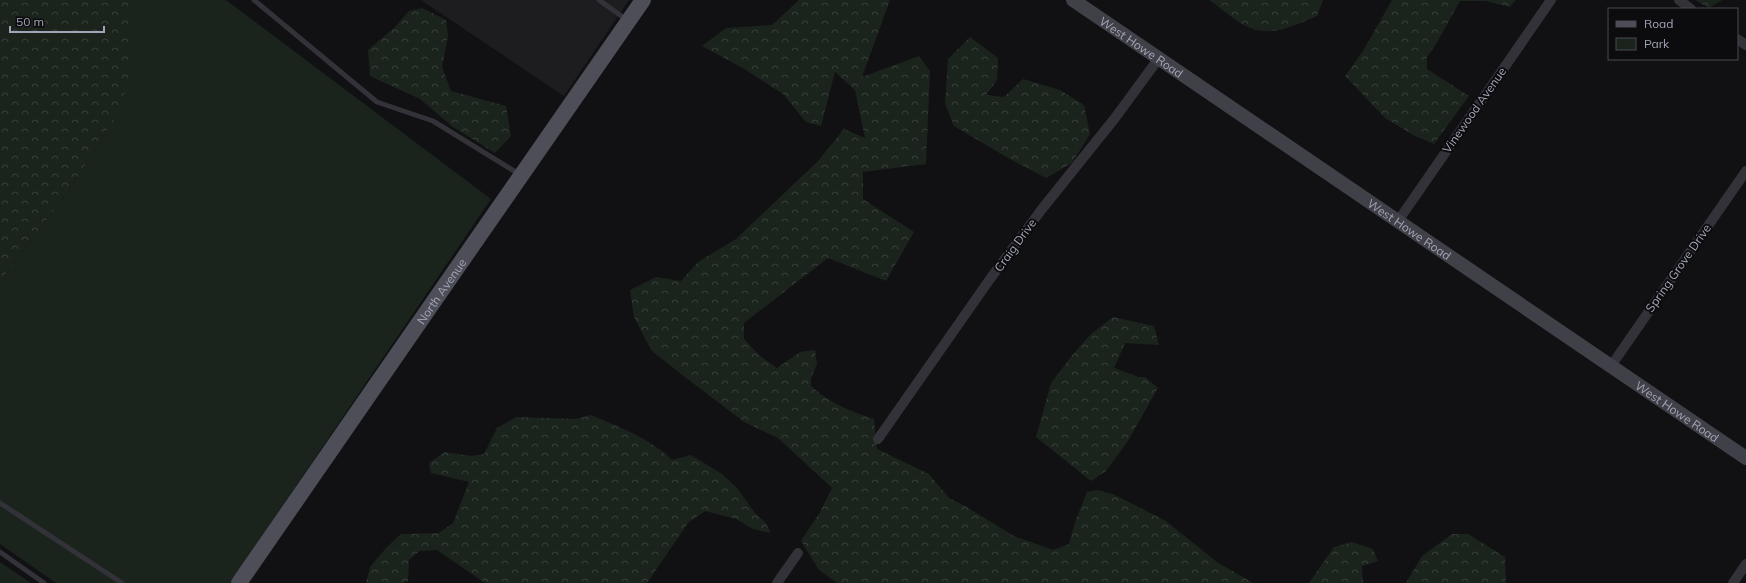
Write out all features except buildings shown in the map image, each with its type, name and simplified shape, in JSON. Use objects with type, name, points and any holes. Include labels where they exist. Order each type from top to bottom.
[{"type":"main road","name":"North Avenue","points":[[239,583],[644,0]]},
{"type":"main road","name":"West Howe Road","points":[[1073,0],[1746,458]]},
{"type":"street","name":"Vinewood Avenue","points":[[1398,221],[1551,0]]},
{"type":"street","points":[[1679,0],[1690,8]]},
{"type":"street","name":"Craig Drive","points":[[878,439],[990,279],[1042,209],[1115,118],[1159,58]]},
{"type":"street","name":"Spring Grove Drive","points":[[1611,366],[1746,171]]},
{"type":"street","points":[[777,583],[798,553]]},
{"type":"street","points":[[1733,583],[1746,564]]},
{"type":"lane","points":[[254,0],[377,102],[433,121],[521,176]]},
{"type":"lane","points":[[599,0],[629,21]]},
{"type":"lane","points":[[0,503],[122,583]]},
{"type":"lane","points":[[0,552],[44,583]]},
{"type":"shaded area","points":[[421,0],[629,0],[564,96]]},
{"type":"green space","points":[[0,0],[129,0],[132,72],[116,117],[69,190],[0,282]]},
{"type":"green space","points":[[129,0],[226,0],[491,199],[230,583],[56,583],[0,544],[0,282],[69,190],[116,117],[129,22]]},
{"type":"green space","points":[[799,0],[890,0],[862,77],[919,56],[930,71],[926,164],[863,172],[863,199],[914,232],[886,281],[828,258],[744,323],[744,339],[759,355],[777,368],[800,352],[815,350],[817,364],[811,378],[811,386],[825,397],[841,406],[874,419],[877,449],[929,474],[949,498],[1014,536],[1053,550],[1069,544],[1075,522],[1087,492],[1097,490],[1113,494],[1166,521],[1217,562],[1253,583],[837,583],[819,570],[801,541],[820,512],[832,488],[778,438],[744,422],[651,350],[634,317],[630,290],[656,277],[681,281],[698,262],[736,239],[818,161],[844,129],[865,138],[855,90],[835,72],[821,126],[806,122],[783,94],[741,67],[702,46],[726,28],[772,25]]},
{"type":"green space","points":[[1209,0],[1323,0],[1317,16],[1281,30],[1262,31],[1244,25]]},
{"type":"green space","points":[[1392,0],[1516,0],[1510,7],[1486,1],[1460,1],[1427,57],[1427,69],[1469,96],[1434,144],[1415,136],[1385,118],[1345,76],[1363,51]]},
{"type":"green space","points":[[1695,0],[1722,0],[1709,8]]},
{"type":"green space","points":[[422,8],[446,20],[448,36],[442,67],[451,91],[506,106],[511,136],[495,153],[453,127],[420,99],[370,76],[368,50],[395,27],[409,11]]},
{"type":"green space","points":[[970,37],[998,58],[997,80],[986,95],[1004,97],[1023,79],[1060,90],[1084,105],[1090,134],[1072,163],[1046,178],[1008,158],[954,126],[945,103],[948,59]]},
{"type":"green space","points":[[1113,317],[1154,326],[1159,345],[1125,343],[1114,368],[1139,377],[1145,377],[1158,388],[1128,441],[1106,471],[1091,481],[1036,437],[1051,383],[1091,334]]},
{"type":"green space","points":[[591,415],[644,439],[672,460],[691,455],[722,474],[737,488],[755,513],[765,522],[771,533],[753,529],[736,519],[705,511],[688,523],[647,583],[485,583],[437,550],[420,551],[409,560],[408,581],[403,583],[366,583],[370,567],[386,548],[401,534],[439,533],[453,523],[469,482],[431,473],[429,463],[445,452],[471,456],[484,454],[497,428],[516,417],[575,419]]},
{"type":"green space","points":[[1452,534],[1468,534],[1505,557],[1506,583],[1406,583],[1422,556]]},
{"type":"green space","points":[[1352,542],[1373,549],[1378,561],[1362,566],[1363,583],[1309,583],[1334,547]]},
{"type":"green space","points":[[0,562],[31,583],[0,583]]}]
